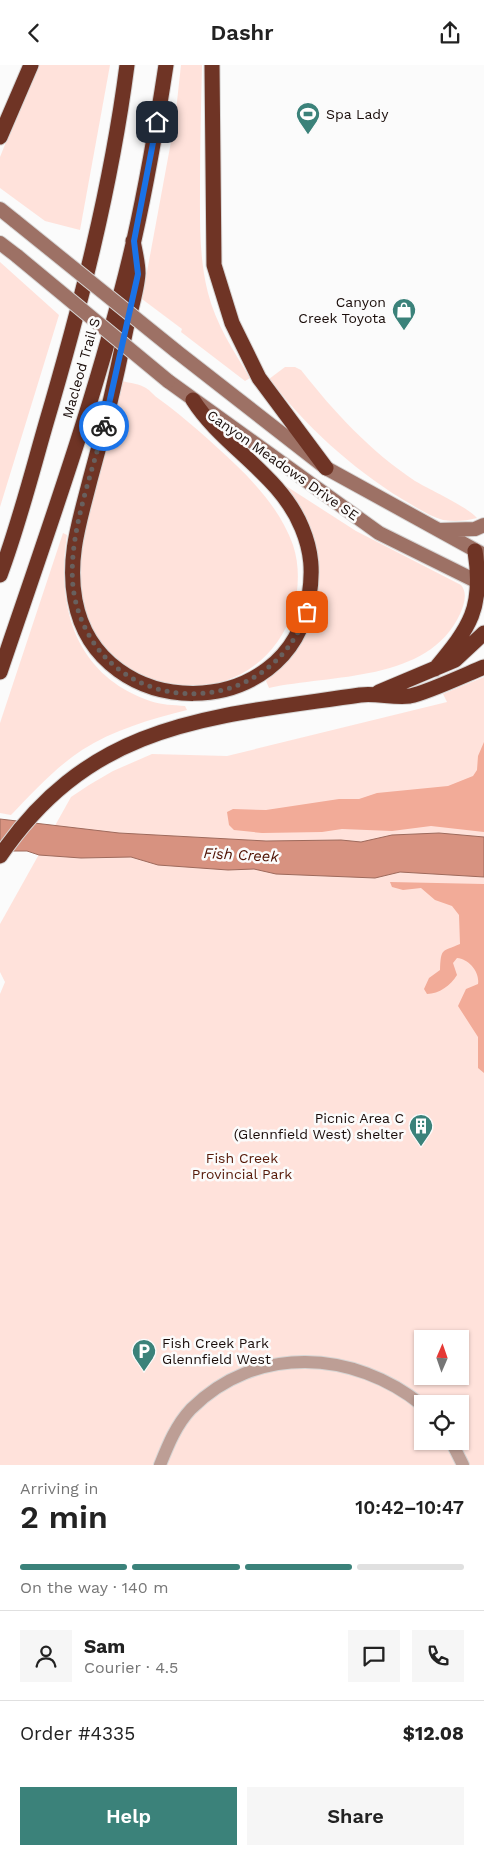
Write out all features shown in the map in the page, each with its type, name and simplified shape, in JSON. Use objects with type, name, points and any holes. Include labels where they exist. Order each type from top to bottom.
[{"type":"highway","points":[[2,131],[31,65]]},
{"type":"highway","name":"Macleod Trail S","points":[[0,575],[72,334],[102,211],[120,122],[127,65]]},
{"type":"highway","name":"Macleod Trail S","points":[[0,673],[62,491],[102,359],[134,241],[154,141],[166,65]]},
{"type":"highway","points":[[212,65],[214,265],[232,323],[259,378],[326,468]]},
{"type":"highway","points":[[134,241],[138,274],[114,385],[73,544],[72,577],[76,603],[84,627],[99,651],[130,678],[162,690],[192,695],[221,692],[261,675],[282,655],[302,625],[307,612],[313,569],[310,549],[302,525],[281,494],[254,463],[204,418],[193,400]]},
{"type":"highway","points":[[435,669],[470,625],[481,583],[479,553]]},
{"type":"highway","points":[[375,693],[456,660],[484,633]]},
{"type":"highway","points":[[0,856],[44,800],[67,780],[111,751],[167,729],[228,715],[375,693],[410,695],[484,667]]},
{"type":"main road","name":"Canyon Meadows Drive SE","points":[[0,209],[176,351],[326,468],[479,553]]},
{"type":"main road","name":"Canyon Meadows Drive SE","points":[[0,243],[168,381],[379,533],[481,583]]},
{"type":"main road","points":[[439,530],[475,529],[484,525]]},
{"type":"street","points":[[160,1465],[174,1433],[191,1409],[224,1385],[264,1366],[286,1362],[314,1361],[352,1368],[375,1375],[414,1400]]},
{"type":"street","points":[[456,1450],[463,1465]]},
{"type":"green space","points":[[37,65],[110,65],[80,230],[45,221],[0,188],[0,157]]},
{"type":"green space","points":[[181,65],[202,65],[200,213],[203,267],[211,304],[226,337],[250,378],[245,381],[181,332],[182,329],[142,299],[175,120]]},
{"type":"green space","points":[[0,262],[59,315],[0,507]]},
{"type":"green space","points":[[285,367],[295,367],[301,370],[353,430],[398,469],[415,481],[466,509],[477,518],[456,521],[443,520],[422,511],[364,473],[330,445],[298,413],[269,379]]},
{"type":"green space","points":[[122,381],[148,389],[236,465],[269,502],[283,523],[293,545],[298,578],[293,610],[280,638],[262,659],[240,675],[214,684],[187,687],[160,683],[134,671],[110,653],[97,637],[87,617],[81,596],[79,575],[82,539]]},
{"type":"green space","points":[[286,486],[356,531],[461,585],[465,595],[463,607],[445,636],[425,653],[402,664],[376,672],[269,688],[266,681],[293,656],[290,654],[315,570],[282,491]]},
{"type":"green space","points":[[63,533],[67,535],[64,562],[65,588],[69,612],[76,635],[88,656],[104,674],[124,689],[150,701],[185,706],[187,710],[133,726],[94,743],[53,772],[11,815],[0,813],[0,723]]},
{"type":"green space","name":"Fish Creek Provincial Park","points":[[484,677],[484,1465],[0,1465],[0,994],[5,982],[0,972],[0,924],[71,797],[113,771],[152,754],[227,756],[447,702],[443,694]]},
{"type":"shaded area","points":[[484,742],[484,832],[431,826],[392,831],[342,829],[322,832],[262,833],[234,830],[229,825],[227,812],[233,809],[266,810],[339,799],[359,799],[377,793],[448,786],[473,776],[477,770],[478,756]]},
{"type":"shaded area","points":[[390,882],[484,884],[484,1073],[478,1068],[478,1037],[458,1006],[466,989],[478,984],[477,975],[473,967],[466,961],[457,958],[453,963],[457,975],[451,982],[440,991],[431,994],[427,994],[424,989],[429,978],[440,970],[441,957],[444,951],[460,944],[459,915],[452,906],[435,900],[421,888],[403,890],[392,887]]},
{"type":"water","name":"Fish Creek","points":[[0,819],[119,833],[266,841],[341,840],[361,842],[392,835],[439,833],[484,837],[484,877],[400,872],[375,878],[276,874],[254,869],[228,870],[158,865],[131,857],[81,858],[39,855],[27,851],[0,851]]},
{"type":"way so far","points":[[104,426],[73,544],[72,577],[76,603],[84,627],[99,651],[114,666],[130,678],[162,690],[192,695],[221,692],[261,675],[282,655],[302,625],[307,612]]},
{"type":"place","name":"Spa Lady","points":[[308,135]]},
{"type":"place","name":"Canyon Creek Toyota","points":[[404,331]]},
{"type":"place","name":"Picnic Area C (Glennfield West) shelter","points":[[421,1147]]},
{"type":"place","name":"Fish Creek Park Glennfield West","points":[[144,1372]]},
{"type":"route","points":[[104,426],[138,274],[134,241],[157,122]]}]
